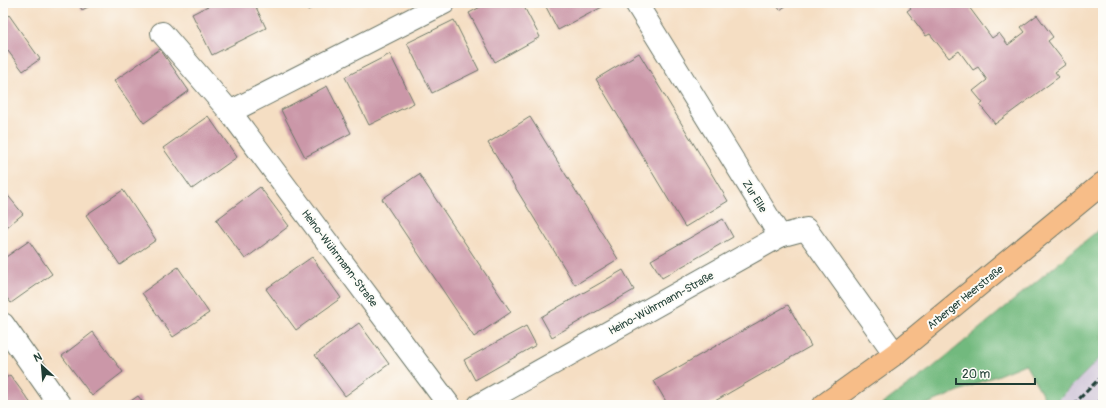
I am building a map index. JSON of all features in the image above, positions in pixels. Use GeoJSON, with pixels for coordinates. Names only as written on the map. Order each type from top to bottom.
{"type":"FeatureCollection","features":[{"type":"Feature","properties":{"kind":"main road","name":"Arberger Heerstraße"},"geometry":{"type":"LineString","coordinates":[[824,405],[895,354],[1103,183]]}},
{"type":"Feature","properties":{"kind":"street"},"geometry":{"type":"LineString","coordinates":[[230,112],[444,3]]}},
{"type":"Feature","properties":{"kind":"street","name":"Zur Elle"},"geometry":{"type":"LineString","coordinates":[[636,3],[780,236]]}},
{"type":"Feature","properties":{"kind":"street","name":"Heino-Wührmann-Straße"},"geometry":{"type":"LineString","coordinates":[[162,33],[230,112],[449,405]]}},
{"type":"Feature","properties":{"kind":"street"},"geometry":{"type":"LineString","coordinates":[[780,236],[806,229],[895,354]]}},
{"type":"Feature","properties":{"kind":"street","name":"Heino-Wührmann-Straße"},"geometry":{"type":"LineString","coordinates":[[479,405],[780,236]]}},
{"type":"Feature","properties":{"kind":"street"},"geometry":{"type":"LineString","coordinates":[[3,324],[60,405]]}},
{"type":"Feature","properties":{"kind":"shaded area"},"geometry":{"type":"Polygon","coordinates":[[[1103,355],[1103,405],[1053,405],[1103,355]]]}},
{"type":"Feature","properties":{"kind":"green space"},"geometry":{"type":"Polygon","coordinates":[[[1103,226],[1103,355],[1053,405],[1032,405],[1044,397],[1025,364],[925,405],[881,405],[932,368],[1103,226]]]}},
{"type":"Feature","properties":{"kind":"building"},"geometry":{"type":"Polygon","coordinates":[[[78,3],[96,3],[82,10],[78,3]]]}},
{"type":"Feature","properties":{"kind":"building"},"geometry":{"type":"Polygon","coordinates":[[[214,3],[254,3],[266,28],[212,55],[192,14],[214,3]]]}},
{"type":"Feature","properties":{"kind":"building"},"geometry":{"type":"Polygon","coordinates":[[[304,3],[322,3],[308,10],[304,3]]]}},
{"type":"Feature","properties":{"kind":"building"},"geometry":{"type":"Polygon","coordinates":[[[488,3],[522,3],[540,37],[495,62],[469,13],[488,3]]]}},
{"type":"Feature","properties":{"kind":"building"},"geometry":{"type":"Polygon","coordinates":[[[544,3],[602,3],[604,6],[558,30],[544,3]]]}},
{"type":"Feature","properties":{"kind":"building"},"geometry":{"type":"Polygon","coordinates":[[[775,3],[790,3],[780,10],[775,3]]]}},
{"type":"Feature","properties":{"kind":"building"},"geometry":{"type":"Polygon","coordinates":[[[907,3],[966,3],[992,38],[999,33],[1008,45],[1025,32],[1021,27],[1037,15],[1053,37],[1048,41],[1066,64],[1055,72],[1059,77],[995,124],[980,105],[983,103],[973,91],[987,80],[978,67],[973,70],[959,51],[949,58],[930,34],[926,36],[907,11],[911,8],[907,3]]]}},
{"type":"Feature","properties":{"kind":"building"},"geometry":{"type":"Polygon","coordinates":[[[9,15],[40,59],[23,71],[8,51],[3,54],[3,19],[9,15]]]}},
{"type":"Feature","properties":{"kind":"building"},"geometry":{"type":"Polygon","coordinates":[[[454,20],[479,70],[432,93],[407,43],[454,20]]]}},
{"type":"Feature","properties":{"kind":"building"},"geometry":{"type":"Polygon","coordinates":[[[160,49],[189,91],[144,123],[114,81],[160,49]]]}},
{"type":"Feature","properties":{"kind":"building"},"geometry":{"type":"Polygon","coordinates":[[[639,53],[728,201],[685,227],[596,79],[639,53]]]}},
{"type":"Feature","properties":{"kind":"building"},"geometry":{"type":"Polygon","coordinates":[[[390,54],[414,103],[369,125],[345,77],[390,54]]]}},
{"type":"Feature","properties":{"kind":"building"},"geometry":{"type":"Polygon","coordinates":[[[327,86],[351,133],[305,157],[281,110],[327,86]]]}},
{"type":"Feature","properties":{"kind":"building"},"geometry":{"type":"Polygon","coordinates":[[[208,116],[237,157],[192,189],[163,148],[208,116]]]}},
{"type":"Feature","properties":{"kind":"building"},"geometry":{"type":"Polygon","coordinates":[[[530,117],[618,259],[575,285],[488,143],[530,117]]]}},
{"type":"Feature","properties":{"kind":"building"},"geometry":{"type":"Polygon","coordinates":[[[419,174],[511,312],[474,337],[382,199],[419,174]]]}},
{"type":"Feature","properties":{"kind":"building"},"geometry":{"type":"Polygon","coordinates":[[[260,187],[289,226],[245,259],[216,220],[260,187]]]}},
{"type":"Feature","properties":{"kind":"building"},"geometry":{"type":"Polygon","coordinates":[[[123,190],[156,240],[120,265],[86,215],[123,190]]]}},
{"type":"Feature","properties":{"kind":"building"},"geometry":{"type":"Polygon","coordinates":[[[5,192],[23,214],[3,230],[3,194],[5,192]]]}},
{"type":"Feature","properties":{"kind":"building"},"geometry":{"type":"Polygon","coordinates":[[[723,219],[733,237],[662,278],[651,260],[723,219]]]}},
{"type":"Feature","properties":{"kind":"building"},"geometry":{"type":"Polygon","coordinates":[[[29,241],[52,274],[11,303],[3,293],[3,259],[29,241]]]}},
{"type":"Feature","properties":{"kind":"building"},"geometry":{"type":"Polygon","coordinates":[[[312,257],[341,298],[296,330],[266,289],[312,257]]]}},
{"type":"Feature","properties":{"kind":"building"},"geometry":{"type":"Polygon","coordinates":[[[178,267],[209,313],[173,337],[142,293],[178,267]]]}},
{"type":"Feature","properties":{"kind":"building"},"geometry":{"type":"Polygon","coordinates":[[[623,270],[634,290],[552,337],[541,317],[623,270]]]}},
{"type":"Feature","properties":{"kind":"building"},"geometry":{"type":"Polygon","coordinates":[[[788,305],[811,346],[708,405],[668,405],[654,381],[788,305]]]}},
{"type":"Feature","properties":{"kind":"building"},"geometry":{"type":"Polygon","coordinates":[[[359,323],[389,364],[345,396],[315,355],[359,323]]]}},
{"type":"Feature","properties":{"kind":"building"},"geometry":{"type":"Polygon","coordinates":[[[526,326],[536,345],[475,380],[464,360],[526,326]]]}},
{"type":"Feature","properties":{"kind":"building"},"geometry":{"type":"Polygon","coordinates":[[[93,332],[123,372],[92,396],[62,356],[93,332]]]}},
{"type":"Feature","properties":{"kind":"building"},"geometry":{"type":"Polygon","coordinates":[[[10,375],[32,405],[3,405],[3,380],[10,375]]]}},
{"type":"Feature","properties":{"kind":"building"},"geometry":{"type":"Polygon","coordinates":[[[138,396],[145,405],[125,405],[138,396]]]}},
{"type":"Feature","properties":{"kind":"railway"},"geometry":{"type":"LineString","coordinates":[[1073,405],[1103,375]]}},
{"type":"Feature","properties":{"kind":"railway"},"geometry":{"type":"LineString","coordinates":[[1095,405],[1103,397]]}}]}
